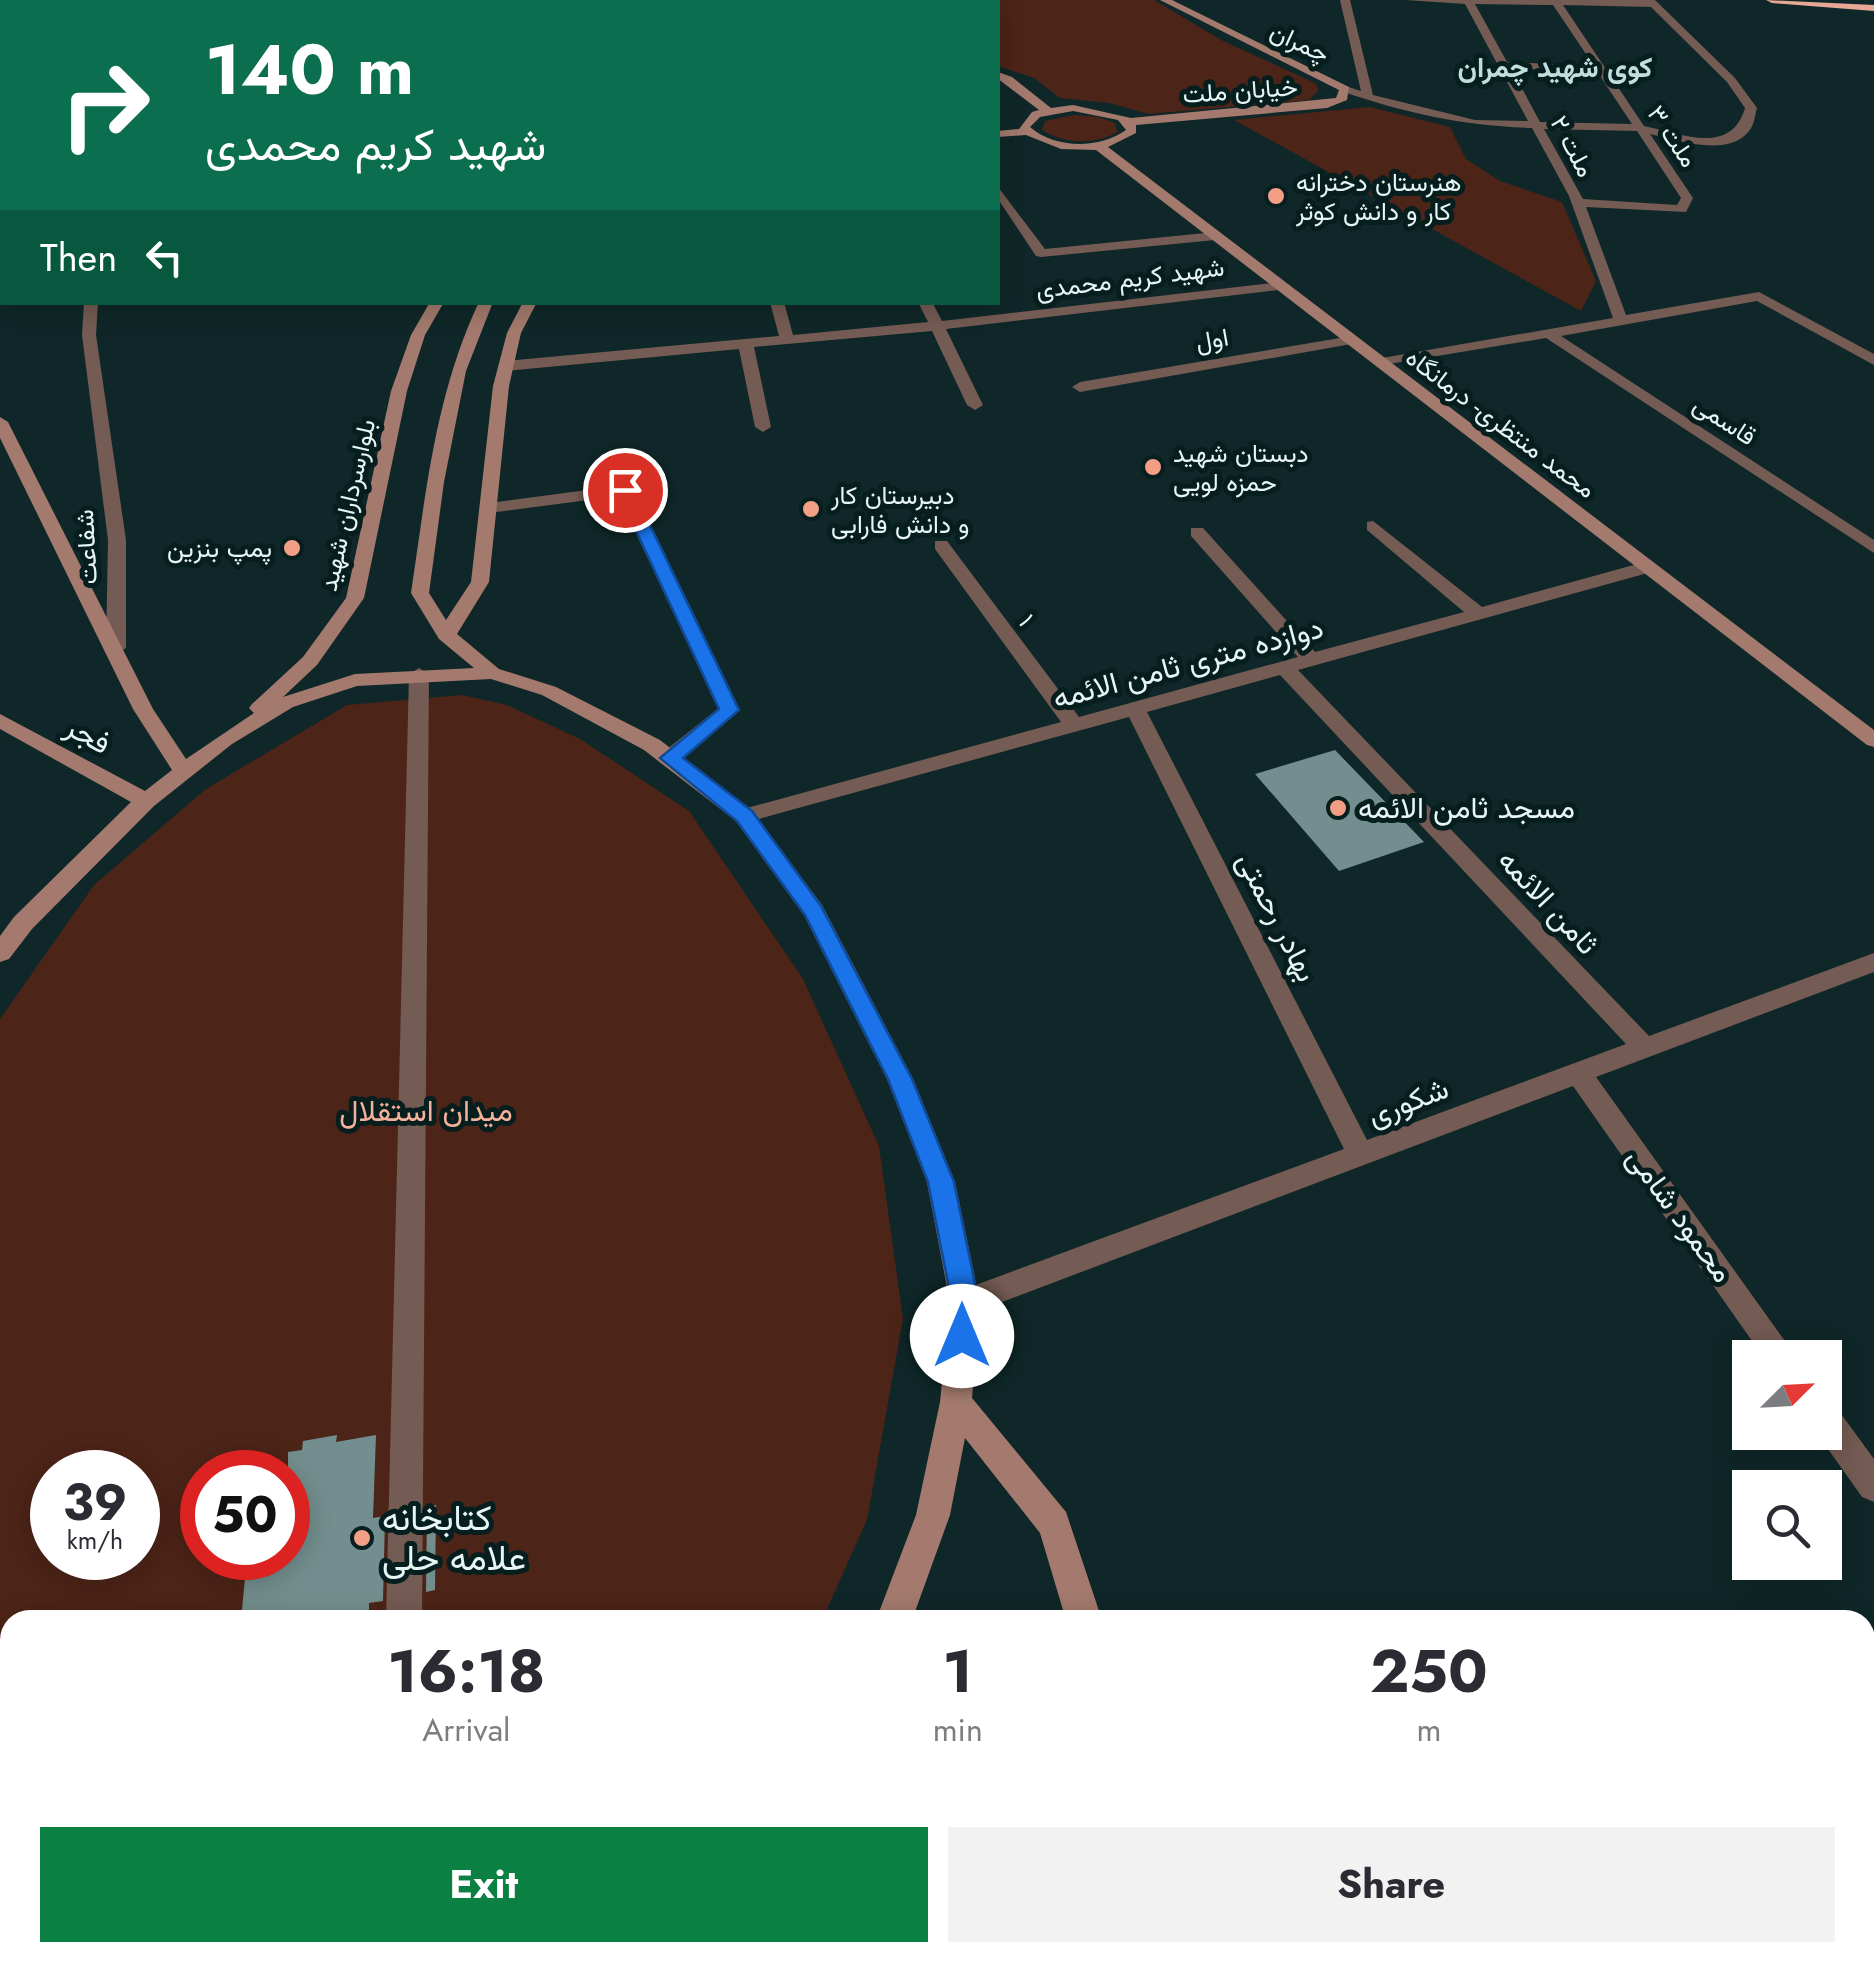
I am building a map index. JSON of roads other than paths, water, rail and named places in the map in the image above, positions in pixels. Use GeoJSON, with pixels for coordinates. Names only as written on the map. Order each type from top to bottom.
{"type":"FeatureCollection","features":[{"type":"Feature","properties":{"kind":"highway"},"geometry":{"type":"LineString","coordinates":[[1772,0],[1874,8]]}},
{"type":"Feature","properties":{"kind":"main road","name":"چمران"},"geometry":{"type":"LineString","coordinates":[[1165,0],[1187,4],[1345,89]]}},
{"type":"Feature","properties":{"kind":"main road"},"geometry":{"type":"LineString","coordinates":[[1000,76],[1046,111]]}},
{"type":"Feature","properties":{"kind":"main road","name":"خیابان ملت"},"geometry":{"type":"LineString","coordinates":[[1129,122],[1327,105],[1341,100],[1345,89]]}},
{"type":"Feature","properties":{"kind":"main road"},"geometry":{"type":"LineString","coordinates":[[1000,134],[1026,132],[1054,144],[1097,145],[1128,136],[1132,126],[1087,109],[1046,111],[1024,122],[1026,132]]}},
{"type":"Feature","properties":{"kind":"main road","name":"محمد منتظری- درمانگاه"},"geometry":{"type":"LineString","coordinates":[[1097,145],[1874,740]]}},
{"type":"Feature","properties":{"kind":"main road","name":"بلوارسرداران شهید"},"geometry":{"type":"LineString","coordinates":[[225,739],[310,661],[355,598],[399,391],[433,305]]}},
{"type":"Feature","properties":{"kind":"main road"},"geometry":{"type":"LineString","coordinates":[[484,305],[466,342],[453,388],[420,592],[446,635],[492,673]]}},
{"type":"Feature","properties":{"kind":"main road"},"geometry":{"type":"LineString","coordinates":[[466,342],[527,310]]}},
{"type":"Feature","properties":{"kind":"main road"},"geometry":{"type":"LineString","coordinates":[[446,635],[480,582],[506,366],[527,310]]}},
{"type":"Feature","properties":{"kind":"main road"},"geometry":{"type":"LineString","coordinates":[[0,422],[116,648]]}},
{"type":"Feature","properties":{"kind":"main road","name":"شفاعت"},"geometry":{"type":"LineString","coordinates":[[116,648],[143,709],[184,772]]}},
{"type":"Feature","properties":{"kind":"main road"},"geometry":{"type":"LineString","coordinates":[[0,953],[23,923],[146,802],[225,739],[286,703],[355,680],[492,673],[549,691],[670,758],[744,816],[814,911],[900,1079],[941,1182],[965,1303],[956,1402],[934,1515],[898,1610]]}},
{"type":"Feature","properties":{"kind":"main road","name":"فجر"},"geometry":{"type":"LineString","coordinates":[[0,720],[146,802]]}},
{"type":"Feature","properties":{"kind":"main road"},"geometry":{"type":"LineString","coordinates":[[956,1402],[1054,1524],[1081,1610]]}},
{"type":"Feature","properties":{"kind":"street"},"geometry":{"type":"LineString","coordinates":[[1345,0],[1368,98]]}},
{"type":"Feature","properties":{"kind":"street"},"geometry":{"type":"LineString","coordinates":[[1345,89],[1445,118],[1640,128],[1692,140],[1729,140],[1745,128],[1751,108],[1731,80],[1652,2],[1411,0]]}},
{"type":"Feature","properties":{"kind":"street","name":"ملت ۲"},"geometry":{"type":"LineString","coordinates":[[1469,0],[1578,202],[1621,321]]}},
{"type":"Feature","properties":{"kind":"street","name":"ملت ۳"},"geometry":{"type":"LineString","coordinates":[[1556,2],[1688,198],[1681,209],[1578,202]]}},
{"type":"Feature","properties":{"kind":"street"},"geometry":{"type":"LineString","coordinates":[[1504,65],[1602,70]]}},
{"type":"Feature","properties":{"kind":"street"},"geometry":{"type":"LineString","coordinates":[[1000,195],[1041,252],[1216,236]]}},
{"type":"Feature","properties":{"kind":"street","name":"شهید کریم محمدی"},"geometry":{"type":"LineString","coordinates":[[506,366],[937,326],[1281,286]]}},
{"type":"Feature","properties":{"kind":"street"},"geometry":{"type":"LineString","coordinates":[[1382,363],[1759,296],[1874,360]]}},
{"type":"Feature","properties":{"kind":"street","name":"شفاعت"},"geometry":{"type":"LineString","coordinates":[[91,305],[90,335],[117,540],[116,648]]}},
{"type":"Feature","properties":{"kind":"street"},"geometry":{"type":"LineString","coordinates":[[778,305],[787,340]]}},
{"type":"Feature","properties":{"kind":"street"},"geometry":{"type":"LineString","coordinates":[[926,305],[975,405]]}},
{"type":"Feature","properties":{"kind":"street","name":"قاسمی"},"geometry":{"type":"LineString","coordinates":[[1548,334],[1874,548]]}},
{"type":"Feature","properties":{"kind":"street","name":"اول"},"geometry":{"type":"LineString","coordinates":[[1080,387],[1352,340]]}},
{"type":"Feature","properties":{"kind":"street"},"geometry":{"type":"LineString","coordinates":[[746,345],[763,427]]}},
{"type":"Feature","properties":{"kind":"street"},"geometry":{"type":"LineString","coordinates":[[488,508],[625,490],[730,710],[670,758]]}},
{"type":"Feature","properties":{"kind":"street"},"geometry":{"type":"LineString","coordinates":[[1373,526],[1478,614]]}},
{"type":"Feature","properties":{"kind":"street"},"geometry":{"type":"LineString","coordinates":[[1197,532],[1311,660]]}},
{"type":"Feature","properties":{"kind":"street","name":"۱"},"geometry":{"type":"LineString","coordinates":[[941,545],[1074,725]]}},
{"type":"Feature","properties":{"kind":"street","name":"دوازده متری ثامن الائمه"},"geometry":{"type":"LineString","coordinates":[[744,816],[1648,567]]}},
{"type":"Feature","properties":{"kind":"street","name":"ثامن الائمه"},"geometry":{"type":"LineString","coordinates":[[1284,668],[1645,1048]]}},
{"type":"Feature","properties":{"kind":"street"},"geometry":{"type":"LineString","coordinates":[[404,1610],[419,674]]}},
{"type":"Feature","properties":{"kind":"street","name":"بهادر رحمتی"},"geometry":{"type":"LineString","coordinates":[[1136,708],[1360,1154]]}},
{"type":"Feature","properties":{"kind":"street","name":"شکوری"},"geometry":{"type":"LineString","coordinates":[[965,1303],[1874,962]]}},
{"type":"Feature","properties":{"kind":"street","name":"محمود شامی"},"geometry":{"type":"LineString","coordinates":[[1578,1073],[1769,1340]]}},
{"type":"Feature","properties":{"kind":"street"},"geometry":{"type":"LineString","coordinates":[[1842,1442],[1874,1486]]}},
{"type":"Feature","properties":{"kind":"place","name":"هنرستان دخترانه کار و دانش کوثر"},"geometry":{"type":"Point","coordinates":[1276,196]}},
{"type":"Feature","properties":{"kind":"place","name":"دبستان شهید حمزه لویی"},"geometry":{"type":"Point","coordinates":[1153,467]}},
{"type":"Feature","properties":{"kind":"place","name":"دبیرستان کار و دانش فارابی"},"geometry":{"type":"Point","coordinates":[811,509]}},
{"type":"Feature","properties":{"kind":"place","name":"پمپ بنزین"},"geometry":{"type":"Point","coordinates":[292,548]}},
{"type":"Feature","properties":{"kind":"place","name":"مسجد ثامن الائمه"},"geometry":{"type":"Point","coordinates":[1338,808]}},
{"type":"Feature","properties":{"kind":"place","name":"کتابخانه علامه حلی"},"geometry":{"type":"Point","coordinates":[362,1538]}},
{"type":"Feature","properties":{"kind":"district","name":"کوی شهید چمران"},"geometry":{"type":"Point","coordinates":[1555,67]}},
{"type":"Feature","properties":{"kind":"park label","name":"میدان استقلال"},"geometry":{"type":"Point","coordinates":[426,1111]}}]}
